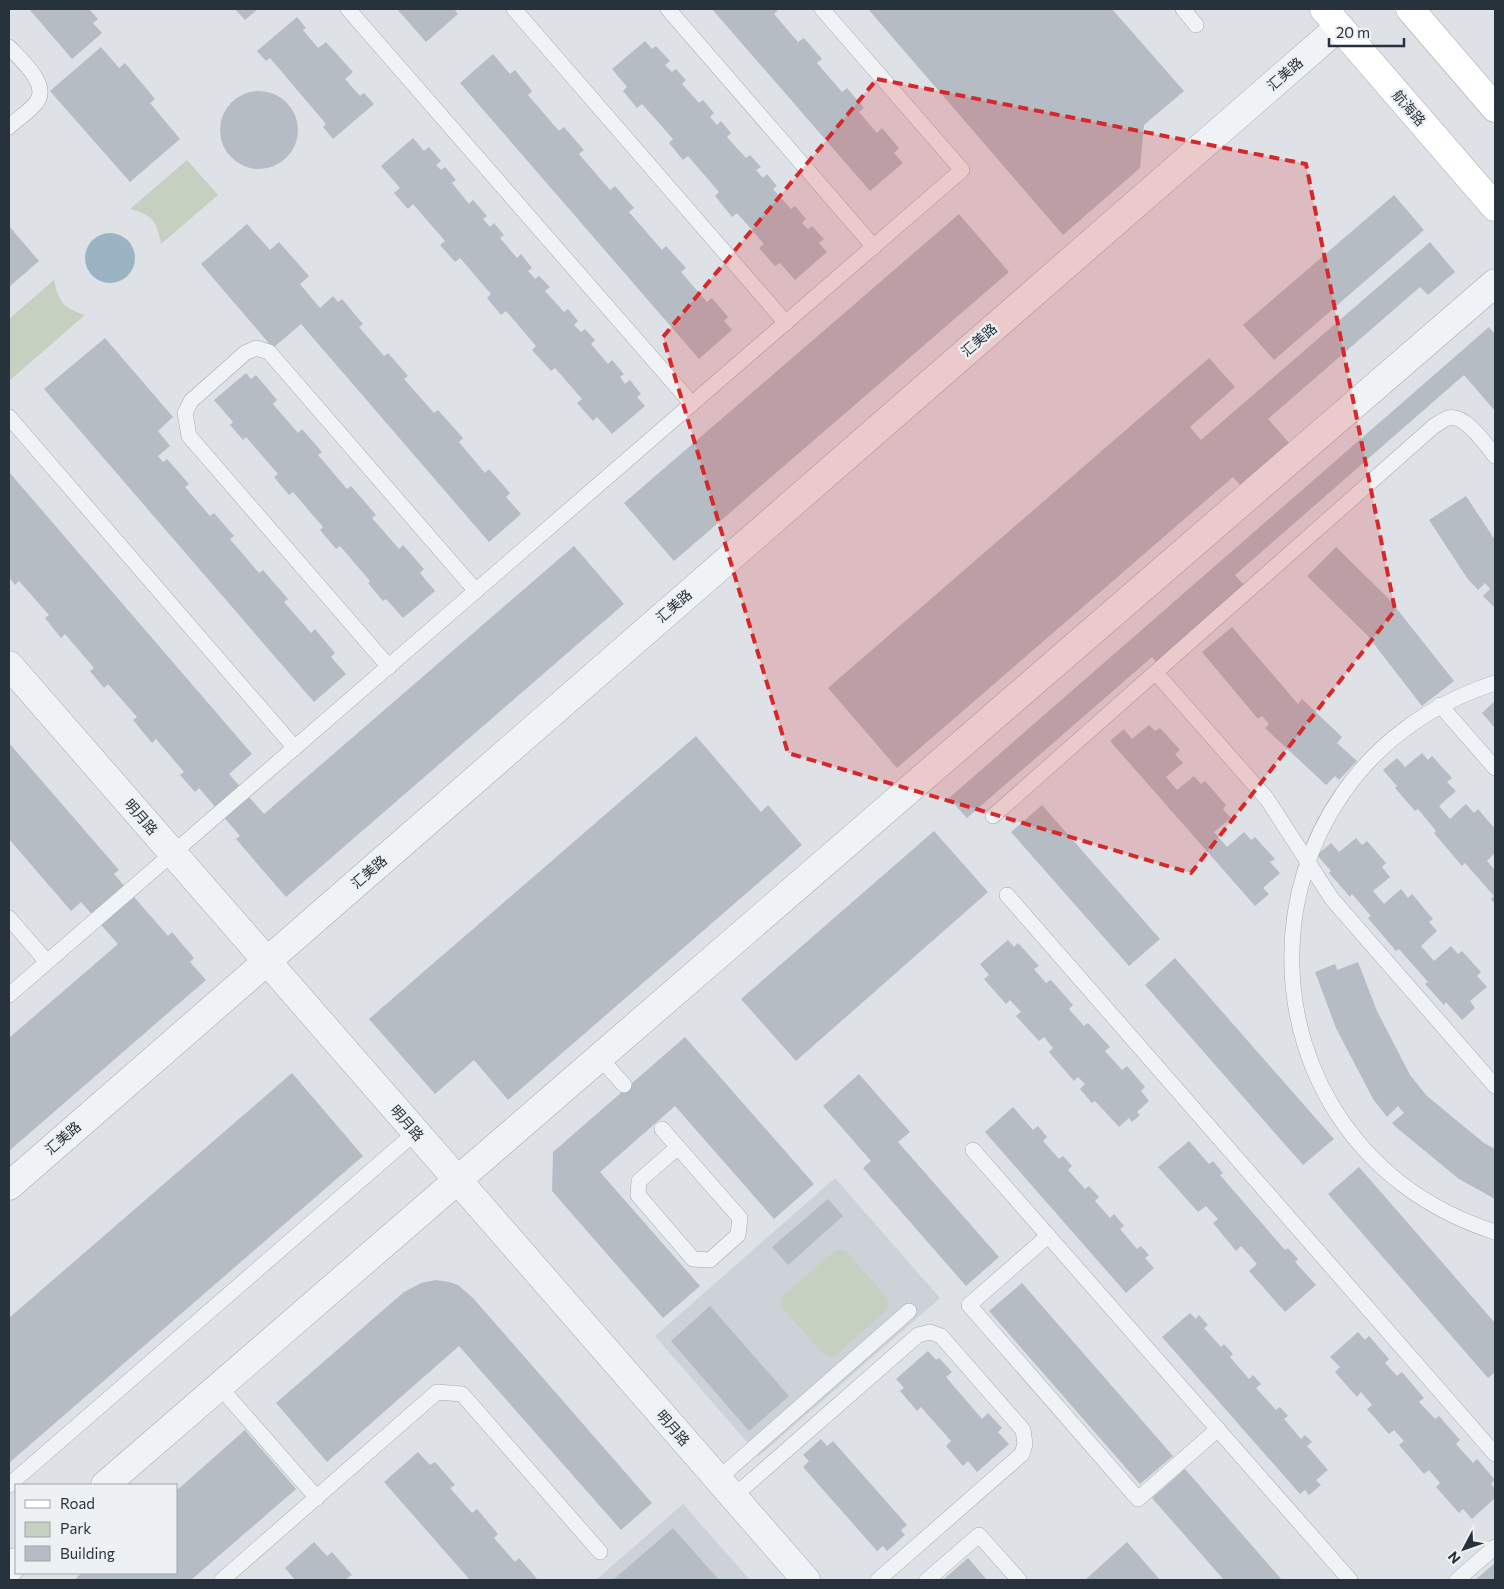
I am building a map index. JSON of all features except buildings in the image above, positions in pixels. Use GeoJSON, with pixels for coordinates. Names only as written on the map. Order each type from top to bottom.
{"type":"FeatureCollection","features":[{"type":"Feature","properties":{"kind":"main road"},"geometry":{"type":"LineString","coordinates":[[1410,9],[1495,108]]}},
{"type":"Feature","properties":{"kind":"main road","name":"航海路"},"geometry":{"type":"LineString","coordinates":[[1331,18],[1495,207]]}},
{"type":"Feature","properties":{"kind":"street","name":"汇美路"},"geometry":{"type":"LineString","coordinates":[[9,1186],[266,961],[1331,18]]}},
{"type":"Feature","properties":{"kind":"street"},"geometry":{"type":"LineString","coordinates":[[106,1484],[1495,283]]}},
{"type":"Feature","properties":{"kind":"street","name":"明月路"},"geometry":{"type":"LineString","coordinates":[[9,665],[806,1580]]}},
{"type":"Feature","properties":{"kind":"lane"},"geometry":{"type":"LineString","coordinates":[[348,9],[692,404]]}},
{"type":"Feature","properties":{"kind":"lane"},"geometry":{"type":"LineString","coordinates":[[514,9],[786,323]]}},
{"type":"Feature","properties":{"kind":"lane"},"geometry":{"type":"LineString","coordinates":[[668,9],[874,247]]}},
{"type":"Feature","properties":{"kind":"lane"},"geometry":{"type":"LineString","coordinates":[[9,995],[962,170],[822,9]]}},
{"type":"Feature","properties":{"kind":"lane"},"geometry":{"type":"LineString","coordinates":[[1183,9],[1196,25]]}},
{"type":"Feature","properties":{"kind":"lane"},"geometry":{"type":"LineString","coordinates":[[9,46],[38,80],[40,96],[36,103],[9,127]]}},
{"type":"Feature","properties":{"kind":"lane"},"geometry":{"type":"LineString","coordinates":[[388,667],[189,436],[185,413],[191,401],[245,353],[256,348],[269,352],[476,591]]}},
{"type":"Feature","properties":{"kind":"lane"},"geometry":{"type":"LineString","coordinates":[[9,417],[295,748]]}},
{"type":"Feature","properties":{"kind":"lane"},"geometry":{"type":"LineString","coordinates":[[993,816],[1434,426],[1448,418],[1458,418],[1467,423],[1495,456]]}},
{"type":"Feature","properties":{"kind":"lane"},"geometry":{"type":"LineString","coordinates":[[1156,673],[1267,799],[1332,899],[1495,1086]]}},
{"type":"Feature","properties":{"kind":"lane"},"geometry":{"type":"LineString","coordinates":[[1495,683],[1472,690],[1440,705],[1393,737],[1371,758],[1333,806],[1307,862],[1298,892],[1293,924],[1291,957],[1293,990],[1299,1023],[1308,1054],[1338,1114],[1380,1165],[1405,1186],[1433,1205],[1462,1220],[1495,1232]]}},
{"type":"Feature","properties":{"kind":"lane"},"geometry":{"type":"LineString","coordinates":[[1440,705],[1495,768]]}},
{"type":"Feature","properties":{"kind":"lane"},"geometry":{"type":"LineString","coordinates":[[1007,896],[1495,1454]]}},
{"type":"Feature","properties":{"kind":"lane"},"geometry":{"type":"LineString","coordinates":[[9,918],[47,962]]}},
{"type":"Feature","properties":{"kind":"lane"},"geometry":{"type":"LineString","coordinates":[[600,1058],[624,1085]]}},
{"type":"Feature","properties":{"kind":"lane"},"geometry":{"type":"LineString","coordinates":[[662,1129],[678,1147],[740,1218],[738,1235],[710,1260],[693,1258],[638,1195],[639,1181],[678,1147]]}},
{"type":"Feature","properties":{"kind":"lane"},"geometry":{"type":"LineString","coordinates":[[9,1485],[416,1132]]}},
{"type":"Feature","properties":{"kind":"lane"},"geometry":{"type":"LineString","coordinates":[[973,1150],[1350,1580]]}},
{"type":"Feature","properties":{"kind":"lane"},"geometry":{"type":"LineString","coordinates":[[1048,1236],[969,1305],[1138,1499],[1218,1429]]}},
{"type":"Feature","properties":{"kind":"lane"},"geometry":{"type":"LineString","coordinates":[[725,1488],[909,1311]]}},
{"type":"Feature","properties":{"kind":"lane"},"geometry":{"type":"LineString","coordinates":[[725,1488],[918,1335],[930,1332],[941,1336],[1023,1430],[1025,1444],[1022,1454],[878,1580]]}},
{"type":"Feature","properties":{"kind":"lane"},"geometry":{"type":"LineString","coordinates":[[220,1386],[317,1498]]}},
{"type":"Feature","properties":{"kind":"lane"},"geometry":{"type":"LineString","coordinates":[[222,1580],[438,1392],[462,1394],[600,1552]]}},
{"type":"Feature","properties":{"kind":"lane"},"geometry":{"type":"LineString","coordinates":[[926,1580],[979,1535],[1019,1580]]}},
{"type":"Feature","properties":{"kind":"lane"},"geometry":{"type":"LineString","coordinates":[[1457,1580],[1495,1547]]}},
{"type":"Feature","properties":{"kind":"highlighted area"},"geometry":{"type":"Polygon","coordinates":[[[877,79],[1306,164],[1395,610],[1191,873],[788,753],[663,337],[877,79]]]}},
{"type":"Feature","properties":{"kind":"shaded area"},"geometry":{"type":"Polygon","coordinates":[[[835,1178],[940,1298],[759,1456],[655,1336],[835,1178]]]}},
{"type":"Feature","properties":{"kind":"shaded area"},"geometry":{"type":"Polygon","coordinates":[[[683,1504],[750,1580],[596,1580],[683,1504]]]}},
{"type":"Feature","properties":{"kind":"green space"},"geometry":{"type":"Polygon","coordinates":[[[187,160],[218,195],[161,244],[158,230],[153,220],[138,211],[130,209],[187,160]]]}},
{"type":"Feature","properties":{"kind":"green space"},"geometry":{"type":"Polygon","coordinates":[[[54,280],[63,303],[72,310],[85,315],[9,381],[9,319],[54,280]]]}},
{"type":"Feature","properties":{"kind":"green space"},"geometry":{"type":"Polygon","coordinates":[[[842,1250],[847,1252],[887,1298],[889,1304],[887,1310],[835,1356],[830,1357],[823,1354],[783,1308],[781,1302],[783,1296],[835,1251],[842,1250]]]}},
{"type":"Feature","properties":{"kind":"water"},"geometry":{"type":"Polygon","coordinates":[[[110,233],[128,240],[135,258],[128,276],[110,283],[92,276],[85,258],[92,240],[110,233]]]}}]}
